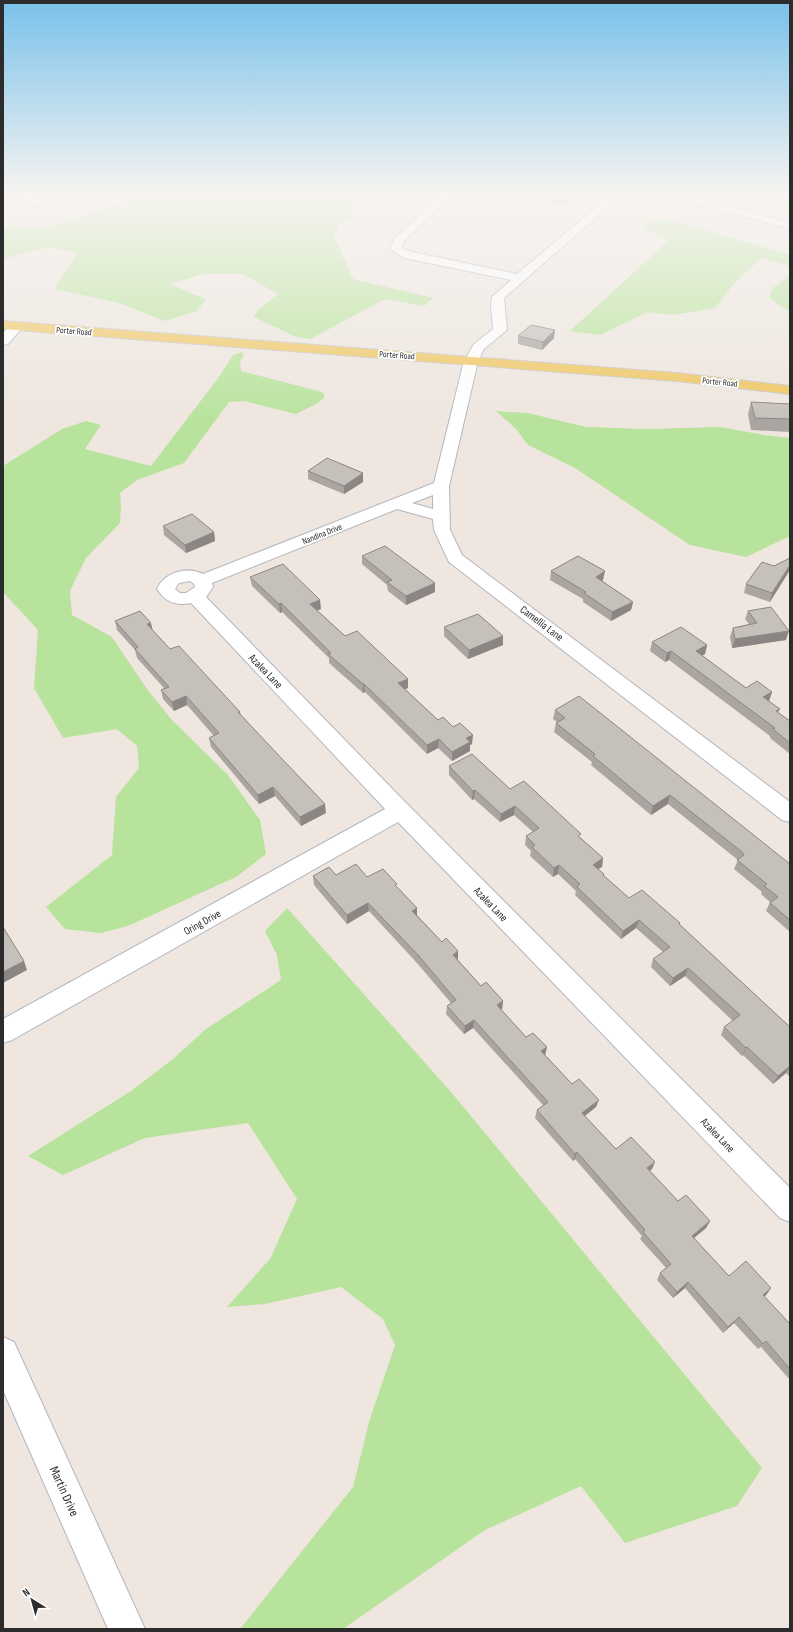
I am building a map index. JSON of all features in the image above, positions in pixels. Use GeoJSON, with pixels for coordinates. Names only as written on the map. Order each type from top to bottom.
{"type":"FeatureCollection","features":[{"type":"Feature","properties":{"kind":"main road","name":"Porter Road"},"geometry":{"type":"LineString","coordinates":[[10,326],[679,377],[790,390]]}},
{"type":"Feature","properties":{"kind":"street"},"geometry":{"type":"LineString","coordinates":[[477,269],[519,278]]}},
{"type":"Feature","properties":{"kind":"street"},"geometry":{"type":"LineString","coordinates":[[471,361],[479,347],[500,330],[500,319],[496,307],[498,297],[529,269]]}},
{"type":"Feature","properties":{"kind":"street"},"geometry":{"type":"LineString","coordinates":[[3,341],[10,326]]}},
{"type":"Feature","properties":{"kind":"street","name":"Camellia Lane"},"geometry":{"type":"LineString","coordinates":[[471,361],[441,486],[442,530],[455,558],[790,814]]}},
{"type":"Feature","properties":{"kind":"street","name":"Nandina Drive"},"geometry":{"type":"LineString","coordinates":[[199,589],[441,486]]}},
{"type":"Feature","properties":{"kind":"street"},"geometry":{"type":"LineString","coordinates":[[396,504],[441,516]]}},
{"type":"Feature","properties":{"kind":"street","name":"Azalea Lane"},"geometry":{"type":"LineString","coordinates":[[199,589],[400,812],[790,1208]]}},
{"type":"Feature","properties":{"kind":"street","name":"Oring Drive"},"geometry":{"type":"LineString","coordinates":[[3,1032],[400,812]]}},
{"type":"Feature","properties":{"kind":"street","name":"Martin Drive"},"geometry":{"type":"LineString","coordinates":[[3,1353],[127,1629]]}},
{"type":"Feature","properties":{"kind":"green space"},"geometry":{"type":"Polygon","coordinates":[[[67,269],[349,269],[353,279],[433,298],[424,306],[385,299],[310,339],[294,336],[254,317],[258,310],[278,294],[243,274],[204,274],[169,284],[206,299],[197,311],[165,321],[119,303],[54,289],[67,269]]]}},
{"type":"Feature","properties":{"kind":"green space"},"geometry":{"type":"Polygon","coordinates":[[[637,269],[749,269],[732,286],[715,308],[673,315],[648,312],[600,335],[570,331],[637,269]]]}},
{"type":"Feature","properties":{"kind":"green space"},"geometry":{"type":"Polygon","coordinates":[[[790,275],[790,312],[769,298],[773,288],[790,275]]]}},
{"type":"Feature","properties":{"kind":"green space"},"geometry":{"type":"Polygon","coordinates":[[[241,352],[244,354],[240,362],[241,371],[322,392],[325,397],[318,403],[296,414],[244,401],[229,402],[184,463],[137,480],[120,493],[120,523],[86,558],[70,591],[72,615],[112,637],[147,689],[172,720],[228,775],[260,820],[266,854],[236,877],[128,926],[101,933],[65,929],[46,907],[112,855],[116,797],[139,768],[137,746],[117,729],[63,738],[34,688],[38,630],[3,592],[3,466],[62,429],[86,421],[101,425],[85,449],[151,466],[219,377],[233,355],[241,352]]]}},
{"type":"Feature","properties":{"kind":"green space"},"geometry":{"type":"Polygon","coordinates":[[[496,411],[528,413],[586,427],[647,429],[720,427],[790,438],[790,536],[746,557],[690,545],[575,468],[528,445],[516,429],[496,411]]]}},
{"type":"Feature","properties":{"kind":"green space"},"geometry":{"type":"Polygon","coordinates":[[[287,908],[451,1092],[762,1468],[737,1506],[625,1543],[581,1486],[485,1530],[343,1629],[240,1629],[353,1487],[369,1422],[395,1345],[383,1319],[341,1287],[265,1304],[227,1307],[270,1259],[297,1199],[248,1123],[145,1138],[63,1175],[28,1156],[131,1091],[173,1059],[206,1029],[281,980],[277,955],[265,931],[287,908]]]}},
{"type":"Feature","properties":{"kind":"building"},"geometry":{"type":"Polygon","coordinates":[[[531,325],[555,330],[543,342],[518,336],[531,325]]]}},
{"type":"Feature","properties":{"kind":"building"},"geometry":{"type":"Polygon","coordinates":[[[751,402],[790,404],[790,419],[755,418],[751,402]]]}},
{"type":"Feature","properties":{"kind":"building"},"geometry":{"type":"Polygon","coordinates":[[[327,458],[363,473],[344,486],[308,471],[327,458]]]}},
{"type":"Feature","properties":{"kind":"building"},"geometry":{"type":"Polygon","coordinates":[[[192,514],[214,532],[185,545],[163,526],[192,514]]]}},
{"type":"Feature","properties":{"kind":"building"},"geometry":{"type":"Polygon","coordinates":[[[385,546],[435,583],[406,596],[387,582],[392,580],[362,556],[385,546]]]}},
{"type":"Feature","properties":{"kind":"building"},"geometry":{"type":"Polygon","coordinates":[[[578,556],[605,571],[596,577],[633,602],[612,612],[584,593],[586,592],[551,571],[578,556]]]}},
{"type":"Feature","properties":{"kind":"building"},"geometry":{"type":"Polygon","coordinates":[[[790,558],[790,565],[772,593],[746,584],[762,562],[774,566],[790,558]]]}},
{"type":"Feature","properties":{"kind":"building"},"geometry":{"type":"Polygon","coordinates":[[[283,564],[320,600],[310,604],[345,636],[357,631],[408,679],[398,683],[438,720],[443,717],[453,727],[460,723],[473,735],[466,738],[470,742],[452,752],[439,739],[427,745],[364,684],[328,654],[331,653],[281,603],[279,604],[250,577],[283,564]]]}},
{"type":"Feature","properties":{"kind":"building"},"geometry":{"type":"Polygon","coordinates":[[[771,607],[789,631],[735,639],[733,628],[757,623],[748,611],[771,607]]]}},
{"type":"Feature","properties":{"kind":"building"},"geometry":{"type":"Polygon","coordinates":[[[140,611],[151,623],[147,624],[170,649],[179,646],[240,712],[238,712],[325,804],[300,817],[273,787],[258,795],[209,738],[219,733],[186,696],[172,702],[161,690],[169,687],[135,649],[138,647],[115,621],[140,611]]]}},
{"type":"Feature","properties":{"kind":"building"},"geometry":{"type":"Polygon","coordinates":[[[478,614],[503,636],[469,650],[444,627],[478,614]]]}},
{"type":"Feature","properties":{"kind":"building"},"geometry":{"type":"Polygon","coordinates":[[[681,627],[707,645],[696,651],[746,688],[757,681],[772,692],[763,697],[780,709],[776,711],[790,721],[790,743],[773,729],[775,728],[671,651],[667,653],[652,642],[681,627]]]}},
{"type":"Feature","properties":{"kind":"building"},"geometry":{"type":"Polygon","coordinates":[[[579,696],[790,864],[790,920],[770,903],[778,897],[764,886],[767,884],[737,860],[744,855],[742,852],[670,795],[653,806],[593,756],[595,754],[556,723],[565,718],[555,710],[579,696]]]}},
{"type":"Feature","properties":{"kind":"building"},"geometry":{"type":"Polygon","coordinates":[[[472,754],[510,789],[524,781],[581,834],[578,836],[603,858],[593,865],[604,874],[603,875],[629,898],[642,890],[680,923],[679,924],[790,1027],[790,1066],[778,1076],[747,1047],[746,1048],[724,1027],[740,1015],[688,968],[673,978],[653,959],[670,947],[639,920],[623,931],[577,887],[580,884],[559,865],[554,868],[532,847],[535,845],[526,836],[539,828],[515,806],[501,814],[475,790],[473,791],[449,766],[472,754]]]}},
{"type":"Feature","properties":{"kind":"building"},"geometry":{"type":"Polygon","coordinates":[[[356,864],[367,877],[383,869],[397,884],[395,885],[417,908],[412,911],[442,942],[446,938],[458,951],[453,955],[481,986],[486,982],[503,1001],[497,1005],[526,1037],[533,1033],[547,1047],[541,1051],[572,1084],[579,1079],[599,1100],[582,1113],[614,1147],[616,1149],[631,1137],[655,1162],[647,1168],[678,1201],[686,1195],[710,1221],[692,1236],[729,1276],[746,1261],[771,1288],[763,1295],[790,1324],[790,1369],[766,1341],[763,1344],[739,1317],[728,1327],[688,1282],[677,1292],[660,1273],[671,1264],[643,1232],[645,1230],[577,1152],[575,1154],[537,1110],[548,1102],[474,1020],[465,1026],[447,1006],[456,1000],[418,955],[368,903],[347,915],[313,876],[329,867],[336,875],[356,864]]]}},
{"type":"Feature","properties":{"kind":"building"},"geometry":{"type":"Polygon","coordinates":[[[3,927],[24,961],[3,972],[3,927]]]}}]}
